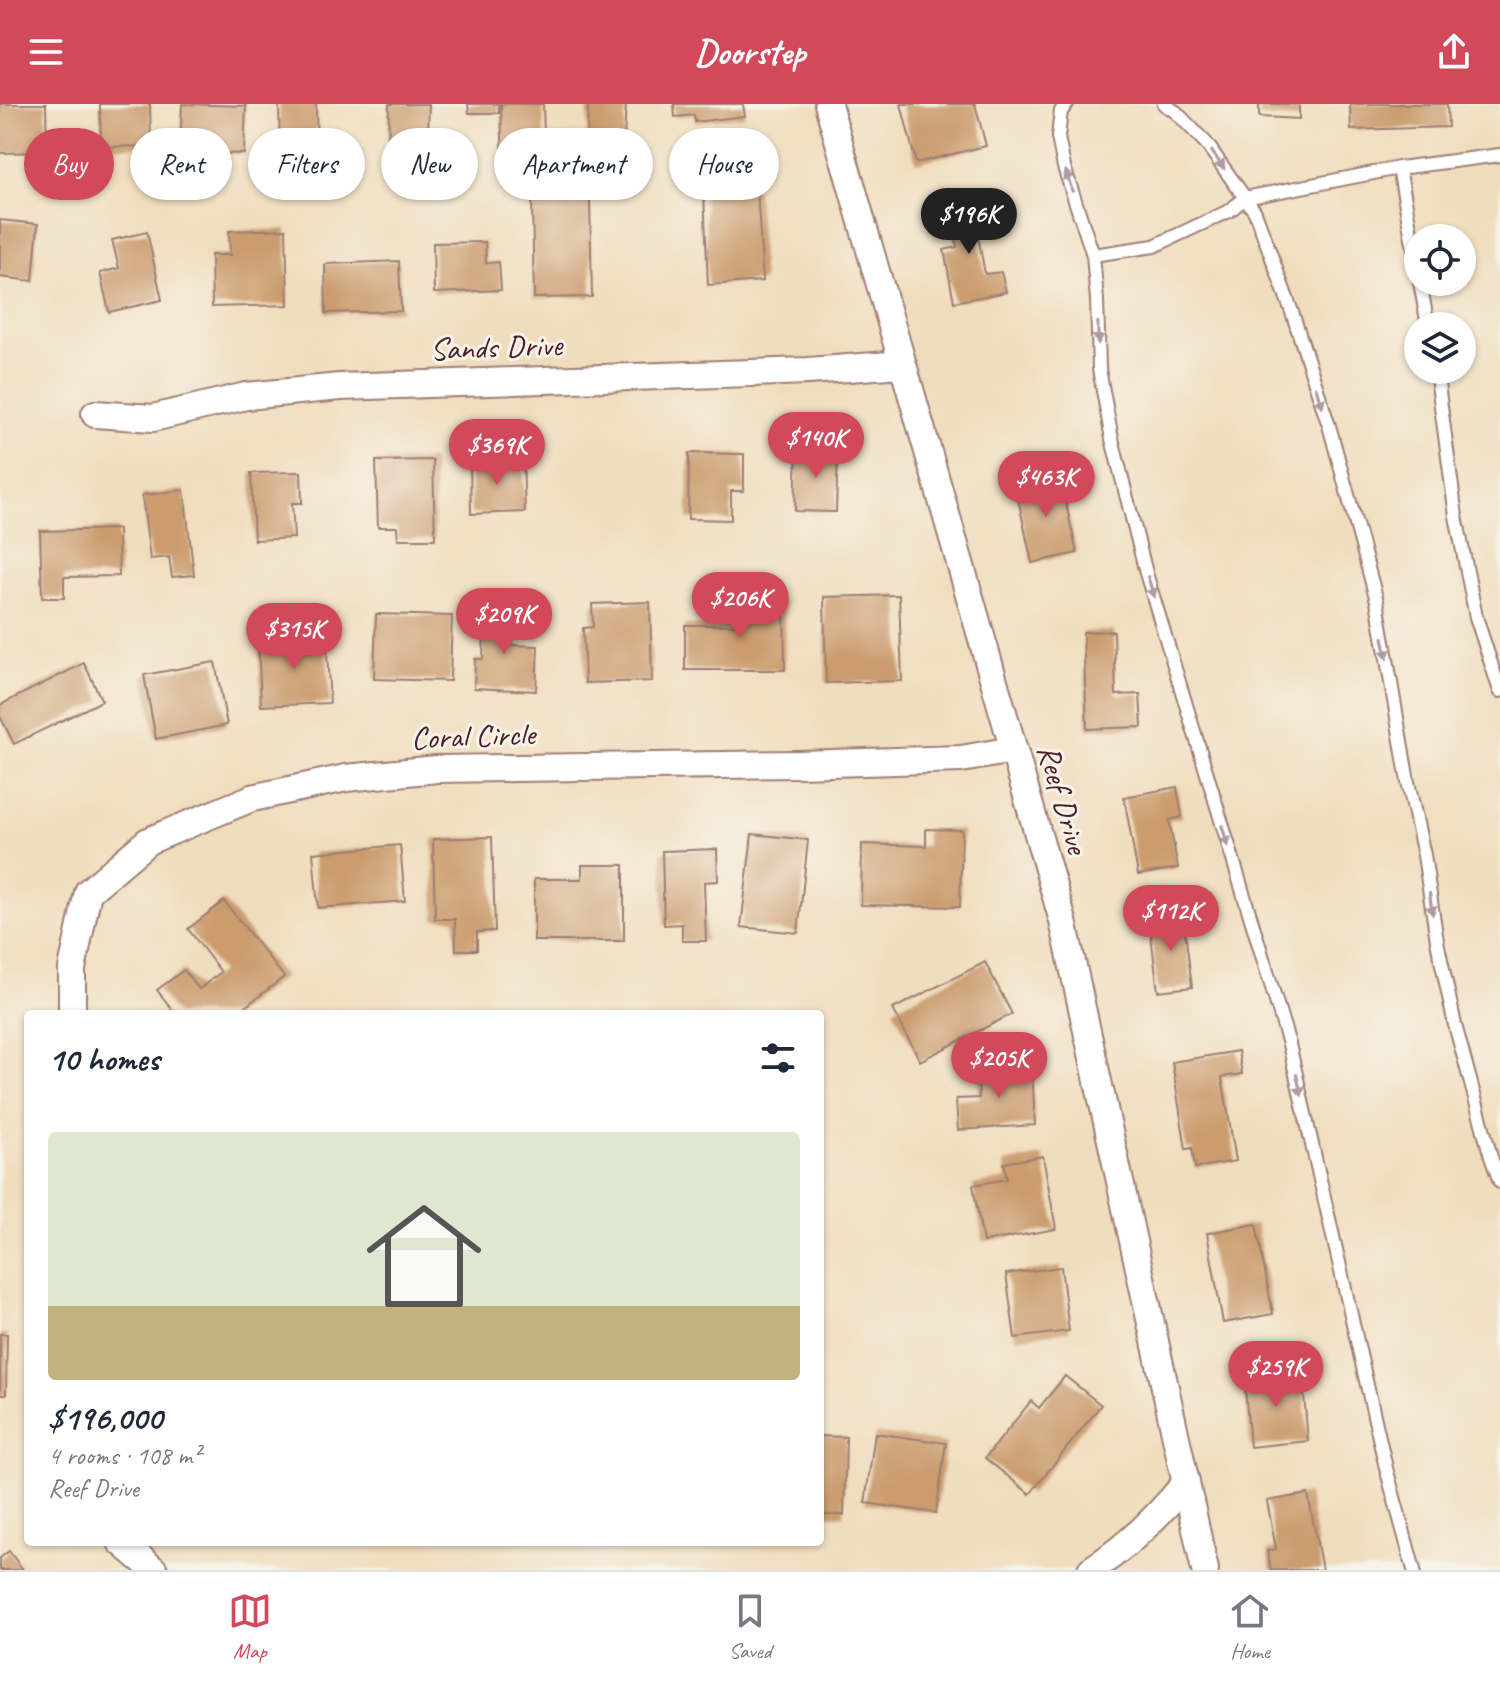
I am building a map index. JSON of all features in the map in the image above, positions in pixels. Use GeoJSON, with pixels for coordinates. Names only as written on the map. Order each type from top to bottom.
{"type":"FeatureCollection","features":[{"type":"Feature","properties":{"kind":"street","name":"Reef Drive"},"geometry":{"type":"LineString","coordinates":[[828,104],[1063,921],[1205,1570]]}},
{"type":"Feature","properties":{"kind":"street","name":"Sands Drive"},"geometry":{"type":"LineString","coordinates":[[95,414],[153,418],[246,396],[340,387],[808,371],[902,364]]}},
{"type":"Feature","properties":{"kind":"street","name":"Coral Circle"},"geometry":{"type":"LineString","coordinates":[[72,1010],[72,969],[88,892],[148,841],[252,798],[346,778],[437,769],[813,764],[961,759],[1013,750]]}},
{"type":"Feature","properties":{"kind":"street"},"geometry":{"type":"LineString","coordinates":[[1091,1570],[1123,1549],[1163,1511],[1186,1482]]}},
{"type":"Feature","properties":{"kind":"street"},"geometry":{"type":"LineString","coordinates":[[126,1546],[154,1570]]}},
{"type":"Feature","properties":{"kind":"lane"},"geometry":{"type":"LineString","coordinates":[[1067,104],[1061,111],[1058,137],[1064,167],[1093,255],[1099,369],[1112,439],[1146,573],[1289,1044],[1386,1468],[1414,1570]]}},
{"type":"Feature","properties":{"kind":"lane"},"geometry":{"type":"LineString","coordinates":[[1164,104],[1206,143],[1255,212],[1297,326],[1330,429],[1377,601],[1455,1025],[1500,1182]]}},
{"type":"Feature","properties":{"kind":"lane"},"geometry":{"type":"LineString","coordinates":[[1093,255],[1154,246],[1229,211],[1245,198],[1399,168],[1500,155]]}},
{"type":"Feature","properties":{"kind":"lane"},"geometry":{"type":"LineString","coordinates":[[1399,168],[1409,224]]}},
{"type":"Feature","properties":{"kind":"lane"},"geometry":{"type":"LineString","coordinates":[[1438,384],[1456,516],[1476,617],[1500,691]]}},
{"type":"Feature","properties":{"kind":"building"},"geometry":{"type":"Polygon","coordinates":[[[0,104],[46,104],[46,128],[24,128],[24,152],[0,153],[0,104]]]}},
{"type":"Feature","properties":{"kind":"building"},"geometry":{"type":"Polygon","coordinates":[[[100,104],[150,104],[151,128],[130,128],[130,146],[114,147],[114,128],[101,128],[100,104]]]}},
{"type":"Feature","properties":{"kind":"building"},"geometry":{"type":"Polygon","coordinates":[[[182,104],[246,106],[244,154],[232,154],[232,128],[181,128],[182,104]]]}},
{"type":"Feature","properties":{"kind":"building"},"geometry":{"type":"Polygon","coordinates":[[[279,104],[316,104],[316,128],[279,128],[279,104]]]}},
{"type":"Feature","properties":{"kind":"building"},"geometry":{"type":"Polygon","coordinates":[[[389,104],[429,104],[428,128],[389,128],[389,104]]]}},
{"type":"Feature","properties":{"kind":"building"},"geometry":{"type":"Polygon","coordinates":[[[468,104],[499,104],[499,113],[469,113],[468,104]]]}},
{"type":"Feature","properties":{"kind":"building"},"geometry":{"type":"Polygon","coordinates":[[[501,104],[543,104],[544,128],[502,128],[501,104]]]}},
{"type":"Feature","properties":{"kind":"building"},"geometry":{"type":"Polygon","coordinates":[[[588,104],[626,104],[625,128],[587,128],[588,104]]]}},
{"type":"Feature","properties":{"kind":"building"},"geometry":{"type":"Polygon","coordinates":[[[674,104],[743,104],[745,116],[695,122],[694,115],[675,117],[674,104]]]}},
{"type":"Feature","properties":{"kind":"building"},"geometry":{"type":"Polygon","coordinates":[[[901,104],[975,104],[986,146],[916,163],[901,104]]]}},
{"type":"Feature","properties":{"kind":"building"},"geometry":{"type":"Polygon","coordinates":[[[1259,104],[1299,104],[1299,119],[1259,117],[1259,104]]]}},
{"type":"Feature","properties":{"kind":"building"},"geometry":{"type":"Polygon","coordinates":[[[1447,104],[1448,127],[1351,130],[1350,105],[1447,104]]]}},
{"type":"Feature","properties":{"kind":"building"},"geometry":{"type":"Polygon","coordinates":[[[970,193],[985,274],[1001,272],[1006,292],[954,302],[944,250],[957,247],[948,197],[970,193]]]}},
{"type":"Feature","properties":{"kind":"building"},"geometry":{"type":"Polygon","coordinates":[[[590,200],[592,297],[534,298],[532,202],[590,200]]]}},
{"type":"Feature","properties":{"kind":"building"},"geometry":{"type":"Polygon","coordinates":[[[704,200],[758,200],[763,281],[708,285],[704,200]]]}},
{"type":"Feature","properties":{"kind":"building"},"geometry":{"type":"Polygon","coordinates":[[[0,220],[38,224],[33,281],[0,277],[0,220]]]}},
{"type":"Feature","properties":{"kind":"building"},"geometry":{"type":"Polygon","coordinates":[[[286,229],[288,305],[212,307],[211,255],[230,255],[229,231],[286,229]]]}},
{"type":"Feature","properties":{"kind":"building"},"geometry":{"type":"Polygon","coordinates":[[[147,232],[162,300],[109,312],[100,273],[119,268],[112,240],[147,232]]]}},
{"type":"Feature","properties":{"kind":"building"},"geometry":{"type":"Polygon","coordinates":[[[485,242],[486,263],[499,262],[501,290],[434,293],[433,243],[485,242]]]}},
{"type":"Feature","properties":{"kind":"building"},"geometry":{"type":"Polygon","coordinates":[[[399,261],[401,311],[326,313],[325,264],[399,261]]]}},
{"type":"Feature","properties":{"kind":"building"},"geometry":{"type":"Polygon","coordinates":[[[797,449],[838,450],[836,512],[795,511],[797,449]]]}},
{"type":"Feature","properties":{"kind":"building"},"geometry":{"type":"Polygon","coordinates":[[[689,453],[744,454],[744,491],[731,491],[731,520],[688,519],[689,453]]]}},
{"type":"Feature","properties":{"kind":"building"},"geometry":{"type":"Polygon","coordinates":[[[433,460],[435,539],[398,539],[397,527],[378,527],[376,461],[433,460]]]}},
{"type":"Feature","properties":{"kind":"building"},"geometry":{"type":"Polygon","coordinates":[[[523,460],[525,512],[471,514],[470,463],[523,460]]]}},
{"type":"Feature","properties":{"kind":"building"},"geometry":{"type":"Polygon","coordinates":[[[301,472],[302,503],[292,503],[294,538],[254,540],[251,473],[301,472]]]}},
{"type":"Feature","properties":{"kind":"building"},"geometry":{"type":"Polygon","coordinates":[[[1060,476],[1077,553],[1032,563],[1015,485],[1060,476]]]}},
{"type":"Feature","properties":{"kind":"building"},"geometry":{"type":"Polygon","coordinates":[[[184,490],[194,575],[172,577],[169,557],[150,559],[142,495],[184,490]]]}},
{"type":"Feature","properties":{"kind":"building"},"geometry":{"type":"Polygon","coordinates":[[[118,529],[119,576],[64,577],[64,598],[42,598],[40,531],[118,529]]]}},
{"type":"Feature","properties":{"kind":"building"},"geometry":{"type":"Polygon","coordinates":[[[899,595],[902,681],[826,683],[824,597],[899,595]]]}},
{"type":"Feature","properties":{"kind":"building"},"geometry":{"type":"Polygon","coordinates":[[[485,601],[507,602],[505,645],[538,646],[536,691],[474,688],[475,659],[483,659],[485,601]]]}},
{"type":"Feature","properties":{"kind":"building"},"geometry":{"type":"Polygon","coordinates":[[[734,601],[784,601],[785,670],[685,670],[685,625],[734,625],[734,601]]]}},
{"type":"Feature","properties":{"kind":"building"},"geometry":{"type":"Polygon","coordinates":[[[650,602],[652,681],[585,683],[583,628],[593,627],[592,604],[650,602]]]}},
{"type":"Feature","properties":{"kind":"building"},"geometry":{"type":"Polygon","coordinates":[[[376,614],[452,616],[450,681],[374,679],[376,614]]]}},
{"type":"Feature","properties":{"kind":"building"},"geometry":{"type":"Polygon","coordinates":[[[1114,631],[1116,695],[1140,694],[1142,727],[1087,729],[1083,632],[1114,631]]]}},
{"type":"Feature","properties":{"kind":"building"},"geometry":{"type":"Polygon","coordinates":[[[326,636],[330,703],[261,706],[258,639],[326,636]]]}},
{"type":"Feature","properties":{"kind":"building"},"geometry":{"type":"Polygon","coordinates":[[[215,662],[227,725],[156,739],[144,675],[215,662]]]}},
{"type":"Feature","properties":{"kind":"building"},"geometry":{"type":"Polygon","coordinates":[[[84,663],[102,701],[14,744],[0,716],[0,705],[84,663]]]}},
{"type":"Feature","properties":{"kind":"building"},"geometry":{"type":"Polygon","coordinates":[[[1177,787],[1182,817],[1169,820],[1178,868],[1138,875],[1124,797],[1177,787]]]}},
{"type":"Feature","properties":{"kind":"building"},"geometry":{"type":"Polygon","coordinates":[[[926,829],[962,830],[960,907],[861,905],[862,844],[926,846],[926,829]]]}},
{"type":"Feature","properties":{"kind":"building"},"geometry":{"type":"Polygon","coordinates":[[[752,834],[808,840],[798,933],[741,927],[752,834]]]}},
{"type":"Feature","properties":{"kind":"building"},"geometry":{"type":"Polygon","coordinates":[[[492,837],[495,931],[477,932],[477,950],[456,950],[455,919],[435,919],[433,839],[492,837]]]}},
{"type":"Feature","properties":{"kind":"building"},"geometry":{"type":"Polygon","coordinates":[[[400,845],[405,901],[318,908],[313,853],[400,845]]]}},
{"type":"Feature","properties":{"kind":"building"},"geometry":{"type":"Polygon","coordinates":[[[717,849],[718,881],[704,882],[706,941],[682,941],[682,924],[664,925],[662,851],[717,849]]]}},
{"type":"Feature","properties":{"kind":"building"},"geometry":{"type":"Polygon","coordinates":[[[582,865],[624,865],[624,941],[534,941],[534,879],[582,879],[582,865]]]}},
{"type":"Feature","properties":{"kind":"building"},"geometry":{"type":"Polygon","coordinates":[[[224,901],[284,977],[241,1010],[173,1010],[157,990],[184,970],[199,989],[221,972],[188,929],[224,901]]]}},
{"type":"Feature","properties":{"kind":"building"},"geometry":{"type":"Polygon","coordinates":[[[1183,915],[1192,987],[1158,991],[1149,920],[1183,915]]]}},
{"type":"Feature","properties":{"kind":"building"},"geometry":{"type":"Polygon","coordinates":[[[985,962],[1012,1014],[920,1061],[893,1009],[985,962]]]}},
{"type":"Feature","properties":{"kind":"building"},"geometry":{"type":"Polygon","coordinates":[[[1238,1051],[1242,1074],[1222,1077],[1236,1161],[1195,1168],[1192,1148],[1186,1149],[1172,1062],[1238,1051]]]}},
{"type":"Feature","properties":{"kind":"building"},"geometry":{"type":"Polygon","coordinates":[[[1032,1066],[1035,1125],[958,1130],[956,1099],[979,1098],[977,1069],[1032,1066]]]}},
{"type":"Feature","properties":{"kind":"building"},"geometry":{"type":"Polygon","coordinates":[[[1043,1156],[1056,1229],[983,1242],[973,1185],[1007,1179],[1004,1163],[1043,1156]]]}},
{"type":"Feature","properties":{"kind":"building"},"geometry":{"type":"Polygon","coordinates":[[[1256,1224],[1273,1314],[1223,1323],[1207,1233],[1256,1224]]]}},
{"type":"Feature","properties":{"kind":"building"},"geometry":{"type":"Polygon","coordinates":[[[1061,1267],[1069,1331],[1015,1338],[1006,1274],[1061,1267]]]}},
{"type":"Feature","properties":{"kind":"building"},"geometry":{"type":"Polygon","coordinates":[[[0,1334],[7,1334],[6,1395],[0,1395],[0,1334]]]}},
{"type":"Feature","properties":{"kind":"building"},"geometry":{"type":"Polygon","coordinates":[[[1302,1372],[1308,1441],[1250,1447],[1244,1377],[1302,1372]]]}},
{"type":"Feature","properties":{"kind":"building"},"geometry":{"type":"Polygon","coordinates":[[[1065,1376],[1101,1405],[1030,1494],[985,1458],[1031,1401],[1039,1408],[1065,1376]]]}},
{"type":"Feature","properties":{"kind":"building"},"geometry":{"type":"Polygon","coordinates":[[[875,1433],[946,1443],[936,1513],[865,1503],[875,1433]]]}},
{"type":"Feature","properties":{"kind":"building"},"geometry":{"type":"Polygon","coordinates":[[[824,1436],[846,1437],[844,1515],[824,1515],[824,1436]]]}},
{"type":"Feature","properties":{"kind":"building"},"geometry":{"type":"Polygon","coordinates":[[[1308,1494],[1322,1570],[1271,1570],[1267,1551],[1276,1549],[1267,1501],[1308,1494]]]}},
{"type":"Feature","properties":{"kind":"building"},"geometry":{"type":"Polygon","coordinates":[[[9,1551],[23,1570],[0,1570],[0,1558],[9,1551]]]}}]}
